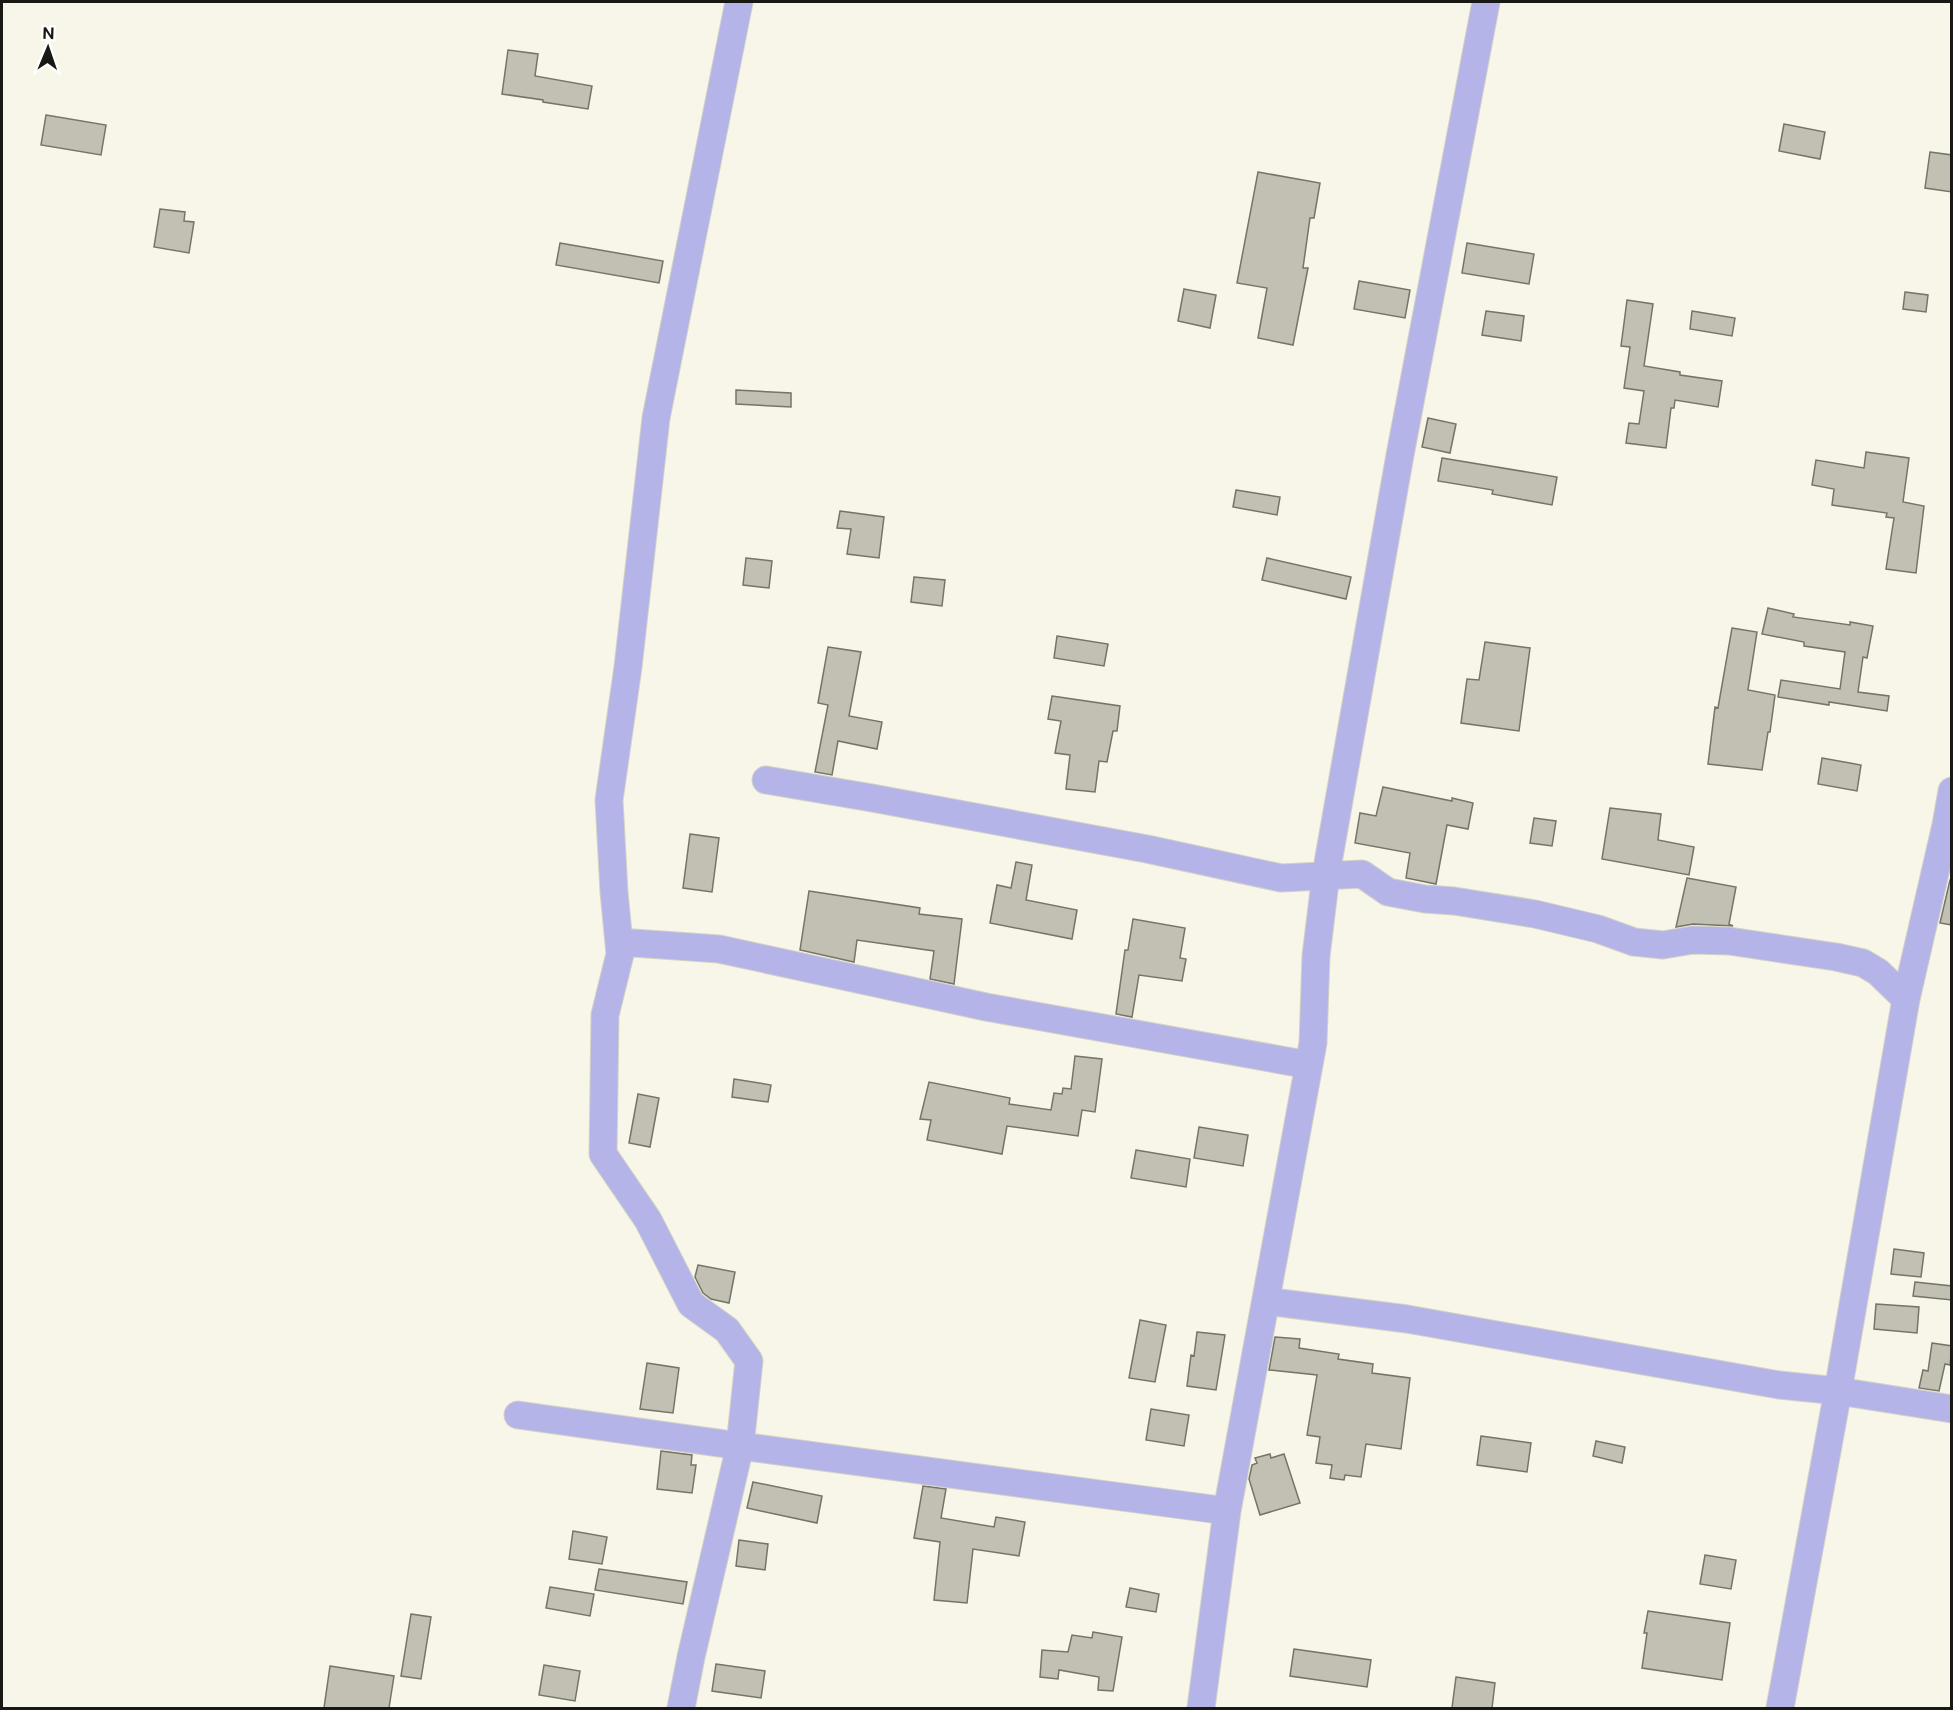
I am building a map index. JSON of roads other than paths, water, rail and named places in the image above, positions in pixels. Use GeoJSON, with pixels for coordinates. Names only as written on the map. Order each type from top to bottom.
{"type":"FeatureCollection","features":[{"type":"Feature","properties":{"kind":"street"},"geometry":{"type":"LineString","coordinates":[[681,1708],[740,1446],[749,1361],[727,1330],[691,1304],[648,1220],[603,1154],[605,1015],[620,954],[609,800],[628,667],[656,418],[739,2]]}},
{"type":"Feature","properties":{"kind":"street"},"geometry":{"type":"LineString","coordinates":[[1201,1708],[1227,1511],[1313,1043],[1316,956],[1326,874],[1402,443],[1486,2]]}},
{"type":"Feature","properties":{"kind":"street"},"geometry":{"type":"LineString","coordinates":[[766,780],[1147,849],[1281,878],[1362,874],[1388,892],[1535,914],[1598,929],[1634,942],[1663,945],[1693,939],[1729,941],[1836,957],[1863,963],[1878,972],[1906,999]]}},
{"type":"Feature","properties":{"kind":"street"},"geometry":{"type":"LineString","coordinates":[[1780,1708],[1906,999],[1949,825],[1952,791]]}},
{"type":"Feature","properties":{"kind":"street"},"geometry":{"type":"LineString","coordinates":[[619,942],[719,949],[986,1007],[1309,1065]]}},
{"type":"Feature","properties":{"kind":"street"},"geometry":{"type":"LineString","coordinates":[[1266,1301],[1407,1319],[1779,1385],[1838,1391],[1952,1409]]}},
{"type":"Feature","properties":{"kind":"street"},"geometry":{"type":"LineString","coordinates":[[518,1415],[1227,1511]]}}]}
